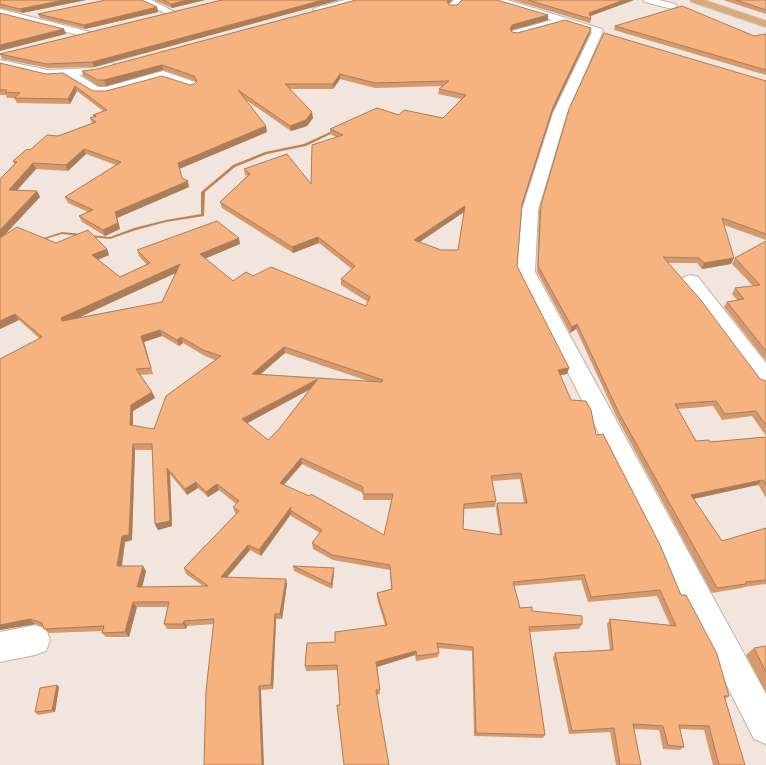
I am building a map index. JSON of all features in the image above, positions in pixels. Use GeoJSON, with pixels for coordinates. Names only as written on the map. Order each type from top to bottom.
{"type":"FeatureCollection","features":[{"type":"Feature","properties":{"kind":"main road"},"geometry":{"type":"LineString","coordinates":[[695,0],[766,24]]}},
{"type":"Feature","properties":{"kind":"street"},"geometry":{"type":"LineString","coordinates":[[143,0],[176,12],[158,17]]}},
{"type":"Feature","properties":{"kind":"street"},"geometry":{"type":"LineString","coordinates":[[310,13],[356,0]]}},
{"type":"Feature","properties":{"kind":"street"},"geometry":{"type":"LineString","coordinates":[[497,0],[561,21],[602,32],[560,113],[530,210],[526,272],[766,727]]}},
{"type":"Feature","properties":{"kind":"street"},"geometry":{"type":"LineString","coordinates":[[648,0],[672,6]]}},
{"type":"Feature","properties":{"kind":"street"},"geometry":{"type":"LineString","coordinates":[[0,12],[89,34],[64,40]]}},
{"type":"Feature","properties":{"kind":"street"},"geometry":{"type":"LineString","coordinates":[[21,17],[44,13]]}},
{"type":"Feature","properties":{"kind":"street"},"geometry":{"type":"LineString","coordinates":[[516,33],[561,21]]}},
{"type":"Feature","properties":{"kind":"street"},"geometry":{"type":"LineString","coordinates":[[0,63],[48,74],[70,74],[94,71],[124,63]]}},
{"type":"Feature","properties":{"kind":"street"},"geometry":{"type":"LineString","coordinates":[[70,74],[94,91],[100,92],[163,75],[191,85]]}},
{"type":"Feature","properties":{"kind":"street"},"geometry":{"type":"LineString","coordinates":[[691,281],[766,378]]}},
{"type":"Feature","properties":{"kind":"street"},"geometry":{"type":"LineString","coordinates":[[0,647],[35,640]]}},
{"type":"Feature","properties":{"kind":"building"},"geometry":{"type":"Polygon","coordinates":[[[0,0],[64,0],[20,9],[0,4],[0,0]]]}},
{"type":"Feature","properties":{"kind":"building"},"geometry":{"type":"Polygon","coordinates":[[[106,0],[142,0],[157,7],[84,25],[38,14],[106,0]]]}},
{"type":"Feature","properties":{"kind":"building"},"geometry":{"type":"Polygon","coordinates":[[[163,0],[187,0],[171,4],[163,0]]]}},
{"type":"Feature","properties":{"kind":"building"},"geometry":{"type":"Polygon","coordinates":[[[222,0],[323,0],[92,62],[46,64],[0,54],[222,0]]]}},
{"type":"Feature","properties":{"kind":"building"},"geometry":{"type":"Polygon","coordinates":[[[356,0],[448,0],[449,5],[457,5],[462,0],[497,0],[548,15],[512,25],[510,29],[512,32],[517,33],[565,20],[591,28],[553,107],[522,204],[517,266],[569,368],[558,370],[571,400],[586,401],[591,410],[596,435],[603,434],[660,545],[681,595],[686,595],[717,654],[729,696],[724,696],[745,765],[719,765],[709,726],[679,725],[684,747],[668,745],[663,726],[633,724],[641,765],[620,765],[614,728],[572,731],[555,653],[613,650],[610,619],[676,626],[660,590],[591,597],[584,575],[513,582],[520,608],[532,607],[532,611],[582,616],[582,624],[529,627],[545,735],[476,733],[473,647],[437,643],[439,653],[417,656],[416,651],[376,662],[380,690],[376,690],[389,765],[344,765],[337,705],[340,705],[337,665],[305,666],[307,643],[335,642],[335,632],[387,625],[377,593],[392,589],[390,565],[332,555],[312,543],[322,530],[290,510],[291,507],[259,550],[248,545],[221,577],[286,579],[280,614],[275,614],[271,685],[259,686],[262,765],[204,765],[206,691],[214,619],[184,621],[183,624],[164,624],[169,602],[133,602],[125,632],[102,633],[104,626],[44,629],[42,623],[30,619],[0,625],[0,359],[42,337],[15,314],[0,321],[0,238],[17,227],[56,243],[88,230],[107,249],[92,255],[120,277],[150,263],[137,250],[217,221],[239,238],[200,254],[233,281],[246,272],[253,276],[271,267],[366,306],[370,297],[341,279],[355,266],[318,237],[292,247],[220,202],[250,174],[244,169],[287,154],[311,184],[312,145],[343,135],[330,129],[377,108],[399,115],[404,110],[443,118],[466,95],[439,89],[449,81],[375,83],[340,74],[333,84],[285,84],[312,112],[306,120],[290,126],[238,90],[266,126],[178,163],[182,178],[188,181],[115,212],[118,223],[103,230],[79,216],[93,210],[65,197],[121,162],[84,149],[66,165],[33,163],[9,190],[37,191],[0,230],[0,179],[17,162],[13,161],[27,149],[30,150],[47,135],[58,136],[96,122],[90,118],[96,116],[93,115],[107,110],[75,86],[68,99],[14,98],[20,93],[5,92],[7,90],[0,90],[0,63],[46,74],[63,73],[93,91],[106,91],[162,76],[190,85],[197,81],[194,76],[162,65],[104,80],[97,80],[82,71],[97,69],[356,0]],[[465,206],[414,240],[441,250],[458,250],[465,206]],[[180,264],[61,318],[62,321],[162,302],[180,264]],[[160,330],[141,336],[151,368],[136,369],[152,392],[131,405],[130,425],[154,429],[166,396],[221,356],[203,350],[181,337],[177,340],[160,330]],[[284,347],[252,374],[382,382],[383,380],[284,347]],[[318,379],[242,419],[268,440],[279,429],[318,379]],[[133,444],[129,535],[122,536],[117,566],[143,566],[137,587],[208,586],[184,568],[239,511],[233,507],[239,501],[217,484],[206,492],[196,482],[185,489],[167,468],[170,521],[155,524],[152,444],[133,444]],[[301,458],[280,483],[309,496],[311,494],[384,535],[393,494],[363,494],[363,487],[301,458]],[[521,473],[491,476],[496,501],[464,504],[463,529],[502,535],[497,503],[527,503],[521,473]]]}},
{"type":"Feature","properties":{"kind":"building"},"geometry":{"type":"Polygon","coordinates":[[[528,0],[624,0],[589,13],[591,19],[528,0]]]}},
{"type":"Feature","properties":{"kind":"building"},"geometry":{"type":"Polygon","coordinates":[[[736,0],[766,0],[766,10],[736,0]]]}},
{"type":"Feature","properties":{"kind":"building"},"geometry":{"type":"Polygon","coordinates":[[[682,6],[754,36],[766,34],[766,70],[615,26],[682,6]]]}},
{"type":"Feature","properties":{"kind":"building"},"geometry":{"type":"Polygon","coordinates":[[[0,13],[64,29],[0,45],[0,13]]]}},
{"type":"Feature","properties":{"kind":"building"},"geometry":{"type":"Polygon","coordinates":[[[604,33],[766,81],[766,234],[722,218],[734,258],[704,263],[699,258],[663,257],[700,299],[760,379],[766,381],[766,425],[756,411],[725,414],[716,401],[675,404],[696,441],[709,440],[710,442],[766,437],[766,485],[762,480],[691,495],[722,541],[766,528],[766,580],[746,582],[746,584],[717,588],[619,413],[577,324],[572,327],[538,266],[541,205],[569,109],[604,33]]]}},
{"type":"Feature","properties":{"kind":"building"},"geometry":{"type":"Polygon","coordinates":[[[766,241],[766,351],[727,302],[744,299],[735,288],[760,285],[735,258],[766,241]]]}},
{"type":"Feature","properties":{"kind":"building"},"geometry":{"type":"Polygon","coordinates":[[[293,566],[334,568],[331,584],[293,566]]]}},
{"type":"Feature","properties":{"kind":"building"},"geometry":{"type":"Polygon","coordinates":[[[766,646],[766,672],[754,648],[766,646]]]}},
{"type":"Feature","properties":{"kind":"building"},"geometry":{"type":"Polygon","coordinates":[[[57,685],[52,710],[35,712],[40,688],[57,685]]]}},
{"type":"Feature","properties":{"kind":"waterway"},"geometry":{"type":"LineString","coordinates":[[90,236],[110,238],[135,229],[166,221],[203,215],[203,192],[234,166],[266,153],[305,145],[335,131]]}},
{"type":"Feature","properties":{"kind":"waterway"},"geometry":{"type":"LineString","coordinates":[[39,240],[62,233],[82,235]]}}]}
